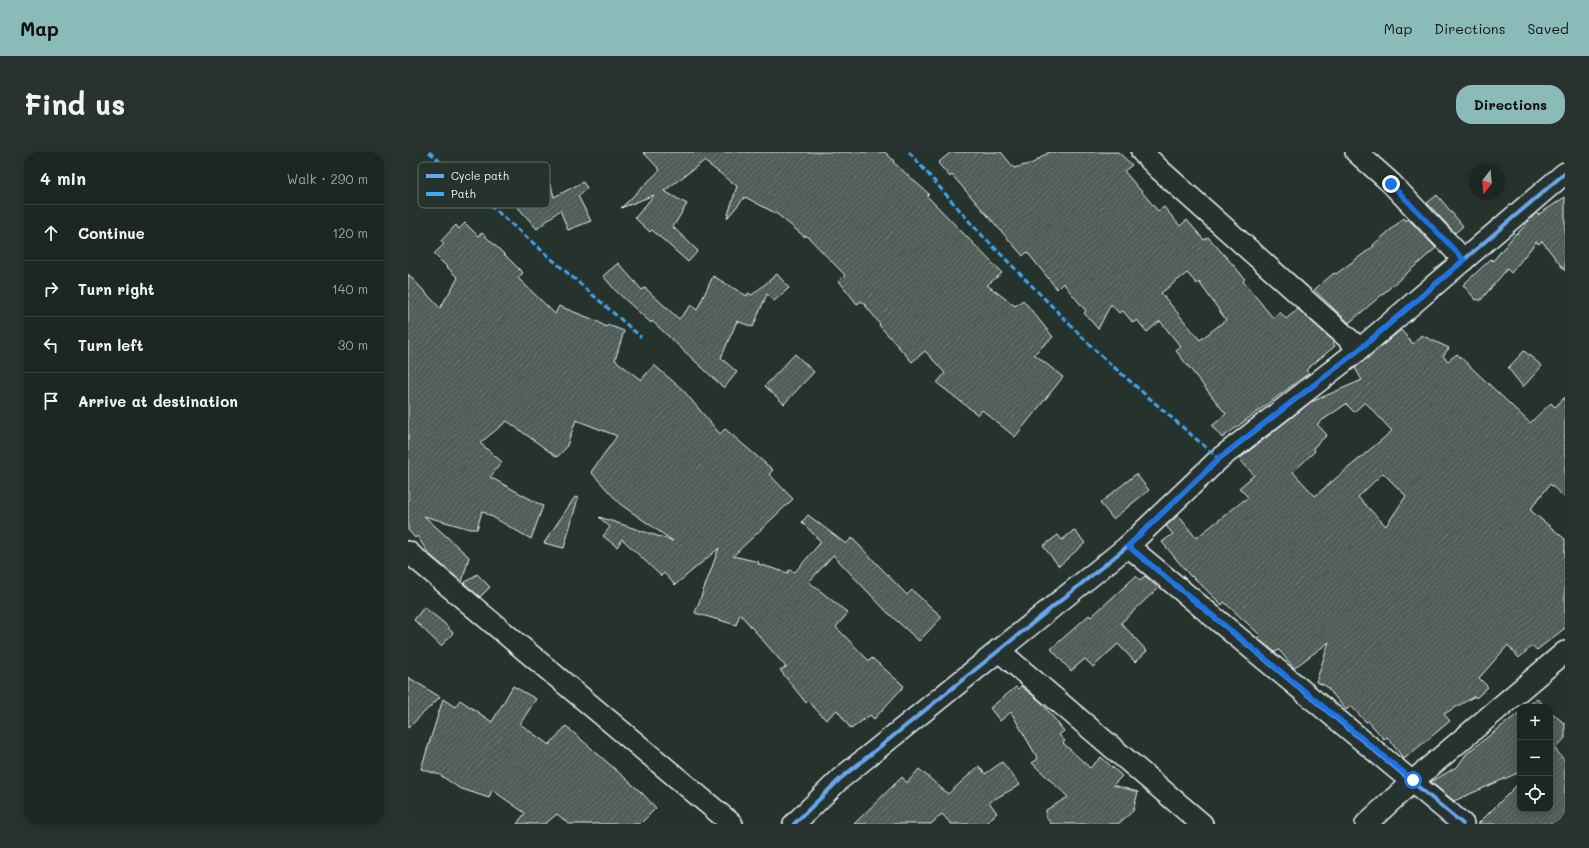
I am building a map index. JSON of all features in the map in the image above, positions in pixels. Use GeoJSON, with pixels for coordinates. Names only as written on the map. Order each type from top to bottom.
{"type":"FeatureCollection","features":[{"type":"Feature","properties":{"kind":"street"},"geometry":{"type":"LineString","coordinates":[[1142,152],[1160,170],[1360,349]]}},
{"type":"Feature","properties":{"kind":"street"},"geometry":{"type":"LineString","coordinates":[[1356,152],[1391,184],[1464,260]]}},
{"type":"Feature","properties":{"kind":"street"},"geometry":{"type":"LineString","coordinates":[[794,824],[840,778],[1128,546],[1218,459],[1360,349],[1565,173]]}},
{"type":"Feature","properties":{"kind":"street"},"geometry":{"type":"LineString","coordinates":[[1128,546],[1413,780],[1463,824]]}},
{"type":"Feature","properties":{"kind":"street"},"geometry":{"type":"LineString","coordinates":[[408,552],[732,824]]}},
{"type":"Feature","properties":{"kind":"street"},"geometry":{"type":"LineString","coordinates":[[998,650],[1202,824]]}},
{"type":"Feature","properties":{"kind":"street"},"geometry":{"type":"LineString","coordinates":[[1366,824],[1413,780],[1565,652]]}},
{"type":"Feature","properties":{"kind":"building"},"geometry":{"type":"Polygon","coordinates":[[[643,152],[885,152],[894,161],[893,162],[929,194],[927,196],[1002,273],[987,285],[1015,306],[1023,300],[1053,337],[1034,354],[1063,377],[1015,437],[982,410],[978,415],[937,383],[945,373],[925,351],[912,362],[879,325],[880,324],[862,301],[857,304],[839,281],[845,275],[806,235],[805,237],[777,214],[745,197],[727,218],[737,186],[704,161],[664,191],[687,204],[673,227],[698,251],[688,262],[652,230],[650,232],[635,218],[654,195],[621,208],[660,170],[643,152]]]}},
{"type":"Feature","properties":{"kind":"building"},"geometry":{"type":"Polygon","coordinates":[[[951,152],[1001,152],[1014,168],[1033,163],[1049,152],[1118,152],[1132,165],[1124,171],[1158,211],[1164,207],[1180,226],[1187,220],[1204,240],[1208,237],[1245,279],[1243,281],[1273,318],[1280,312],[1286,319],[1298,309],[1330,338],[1335,346],[1306,370],[1309,373],[1222,438],[1212,426],[1226,414],[1176,351],[1181,347],[1160,321],[1147,332],[1137,320],[1133,323],[1123,311],[1119,313],[1111,304],[1098,329],[1084,313],[1086,311],[1063,283],[1057,289],[1027,252],[1023,256],[952,175],[950,177],[938,163],[951,152]],[[1187,273],[1161,293],[1200,340],[1226,320],[1199,282],[1197,284],[1187,273]]]}},
{"type":"Feature","properties":{"kind":"building"},"geometry":{"type":"Polygon","coordinates":[[[583,182],[587,188],[578,196],[591,221],[568,230],[560,210],[537,229],[519,208],[550,208],[550,185],[554,197],[583,182]]]}},
{"type":"Feature","properties":{"kind":"building"},"geometry":{"type":"Polygon","coordinates":[[[1437,195],[1463,226],[1455,233],[1427,203],[1437,195]]]}},
{"type":"Feature","properties":{"kind":"building"},"geometry":{"type":"Polygon","coordinates":[[[1565,197],[1565,271],[1542,241],[1539,244],[1536,242],[1511,273],[1507,269],[1480,301],[1478,299],[1476,300],[1463,285],[1491,259],[1493,261],[1516,233],[1517,234],[1536,213],[1538,215],[1565,197]]]}},
{"type":"Feature","properties":{"kind":"building"},"geometry":{"type":"Polygon","coordinates":[[[1404,218],[1406,221],[1408,219],[1436,248],[1349,323],[1314,290],[1334,273],[1336,274],[1374,246],[1373,245],[1404,218]]]}},
{"type":"Feature","properties":{"kind":"building"},"geometry":{"type":"Polygon","coordinates":[[[465,223],[478,236],[482,233],[523,273],[518,278],[555,314],[559,306],[597,321],[606,327],[608,325],[624,331],[615,360],[641,380],[654,365],[683,390],[720,434],[725,429],[773,470],[769,474],[793,499],[733,556],[759,562],[758,564],[788,573],[789,570],[795,572],[821,542],[802,522],[808,515],[846,544],[852,538],[907,595],[912,590],[942,617],[919,641],[887,612],[833,555],[809,582],[848,613],[836,627],[869,661],[872,658],[904,686],[874,719],[870,715],[851,729],[837,710],[826,720],[808,701],[806,703],[780,670],[786,667],[740,614],[736,625],[695,613],[719,548],[675,585],[664,573],[661,576],[622,539],[617,547],[603,536],[610,527],[599,517],[673,541],[620,504],[591,472],[617,436],[576,420],[566,448],[557,457],[507,421],[480,443],[502,462],[490,477],[543,506],[531,539],[482,511],[477,529],[470,529],[424,516],[469,557],[462,582],[429,554],[417,536],[415,538],[408,530],[408,274],[440,308],[458,278],[434,254],[444,244],[441,241],[456,225],[459,229],[465,223]]]}},
{"type":"Feature","properties":{"kind":"building"},"geometry":{"type":"Polygon","coordinates":[[[618,263],[642,290],[645,288],[679,319],[691,305],[697,310],[713,276],[747,296],[748,293],[752,295],[777,274],[789,288],[774,301],[767,294],[753,327],[737,321],[721,358],[737,372],[724,388],[652,321],[651,323],[617,292],[603,276],[618,263]]]}},
{"type":"Feature","properties":{"kind":"building"},"geometry":{"type":"Polygon","coordinates":[[[1401,330],[1413,344],[1421,335],[1449,348],[1443,356],[1448,361],[1457,354],[1530,423],[1551,403],[1555,407],[1565,397],[1565,498],[1550,484],[1530,510],[1565,539],[1565,628],[1537,650],[1532,646],[1519,658],[1508,645],[1479,678],[1488,687],[1476,698],[1475,696],[1444,714],[1450,721],[1404,759],[1387,737],[1384,739],[1368,721],[1366,722],[1351,706],[1346,710],[1326,686],[1316,682],[1329,642],[1294,668],[1279,650],[1275,652],[1257,638],[1260,635],[1224,602],[1222,605],[1192,576],[1191,577],[1162,542],[1173,534],[1166,526],[1178,515],[1196,538],[1248,497],[1239,488],[1254,475],[1239,459],[1311,402],[1362,380],[1355,368],[1401,330]],[[1365,402],[1354,412],[1346,404],[1317,424],[1327,435],[1313,448],[1315,451],[1293,472],[1315,496],[1392,431],[1365,402]],[[1383,473],[1358,497],[1386,526],[1406,496],[1383,473]]]}},
{"type":"Feature","properties":{"kind":"building"},"geometry":{"type":"Polygon","coordinates":[[[1524,351],[1542,366],[1523,387],[1508,368],[1524,351]]]}},
{"type":"Feature","properties":{"kind":"building"},"geometry":{"type":"Polygon","coordinates":[[[795,354],[814,372],[784,404],[765,386],[795,354]]]}},
{"type":"Feature","properties":{"kind":"building"},"geometry":{"type":"Polygon","coordinates":[[[1136,474],[1149,490],[1113,519],[1100,503],[1136,474]]]}},
{"type":"Feature","properties":{"kind":"building"},"geometry":{"type":"Polygon","coordinates":[[[575,497],[578,498],[564,548],[544,543],[575,497]]]}},
{"type":"Feature","properties":{"kind":"building"},"geometry":{"type":"Polygon","coordinates":[[[1074,530],[1085,543],[1059,566],[1043,546],[1058,535],[1062,540],[1074,530]]]}},
{"type":"Feature","properties":{"kind":"building"},"geometry":{"type":"Polygon","coordinates":[[[477,574],[490,587],[480,597],[464,583],[477,574]]]}},
{"type":"Feature","properties":{"kind":"building"},"geometry":{"type":"Polygon","coordinates":[[[1136,576],[1140,580],[1145,576],[1158,588],[1121,623],[1147,651],[1135,662],[1118,644],[1093,667],[1085,659],[1071,671],[1051,649],[1089,615],[1091,617],[1136,576]]]}},
{"type":"Feature","properties":{"kind":"building"},"geometry":{"type":"Polygon","coordinates":[[[424,607],[444,623],[453,633],[441,646],[414,620],[424,607]]]}},
{"type":"Feature","properties":{"kind":"building"},"geometry":{"type":"Polygon","coordinates":[[[408,677],[440,697],[408,728],[408,677]]]}},
{"type":"Feature","properties":{"kind":"building"},"geometry":{"type":"Polygon","coordinates":[[[513,686],[536,699],[520,724],[549,745],[566,726],[642,793],[656,808],[640,824],[569,824],[557,814],[545,824],[517,824],[525,813],[492,790],[489,798],[459,788],[440,775],[421,769],[443,699],[455,707],[460,700],[492,722],[513,686]]]}},
{"type":"Feature","properties":{"kind":"building"},"geometry":{"type":"Polygon","coordinates":[[[1021,686],[1041,702],[1064,731],[1059,735],[1065,741],[1063,743],[1090,768],[1101,757],[1122,776],[1113,785],[1138,792],[1133,811],[1118,824],[1051,824],[1046,817],[1046,810],[1068,797],[1032,763],[1038,759],[1011,712],[1000,721],[990,708],[1016,687],[1018,689],[1021,686]]]}},
{"type":"Feature","properties":{"kind":"building"},"geometry":{"type":"Polygon","coordinates":[[[1537,699],[1543,704],[1530,704],[1537,699]]]}},
{"type":"Feature","properties":{"kind":"building"},"geometry":{"type":"Polygon","coordinates":[[[1517,714],[1517,773],[1454,801],[1431,782],[1458,766],[1467,753],[1517,714]]]}},
{"type":"Feature","properties":{"kind":"building"},"geometry":{"type":"Polygon","coordinates":[[[1553,714],[1565,724],[1565,738],[1555,749],[1565,761],[1565,824],[1478,824],[1517,785],[1517,812],[1553,812],[1553,714]]]}},
{"type":"Feature","properties":{"kind":"building"},"geometry":{"type":"Polygon","coordinates":[[[1002,762],[1020,785],[989,802],[997,813],[985,824],[951,824],[942,814],[931,824],[854,824],[902,777],[907,783],[919,769],[948,794],[979,766],[985,774],[1002,762]]]}},
{"type":"Feature","properties":{"kind":"marked path"},"geometry":{"type":"LineString","coordinates":[[429,152],[440,162]]}},
{"type":"Feature","properties":{"kind":"marked path"},"geometry":{"type":"LineString","coordinates":[[909,152],[976,229],[1100,355],[1219,459]]}},
{"type":"Feature","properties":{"kind":"marked path"},"geometry":{"type":"LineString","coordinates":[[493,208],[641,337]]}},
{"type":"Feature","properties":{"kind":"cycle path"},"geometry":{"type":"LineString","coordinates":[[794,824],[840,779],[1128,546],[1219,459],[1360,349],[1565,173]]}},
{"type":"Feature","properties":{"kind":"cycle path"},"geometry":{"type":"LineString","coordinates":[[1128,546],[1463,824]]}},
{"type":"Feature","properties":{"kind":"route"},"geometry":{"type":"LineString","coordinates":[[1391,184],[1464,260],[1360,349],[1218,459],[1128,546],[1413,780]]}}]}
